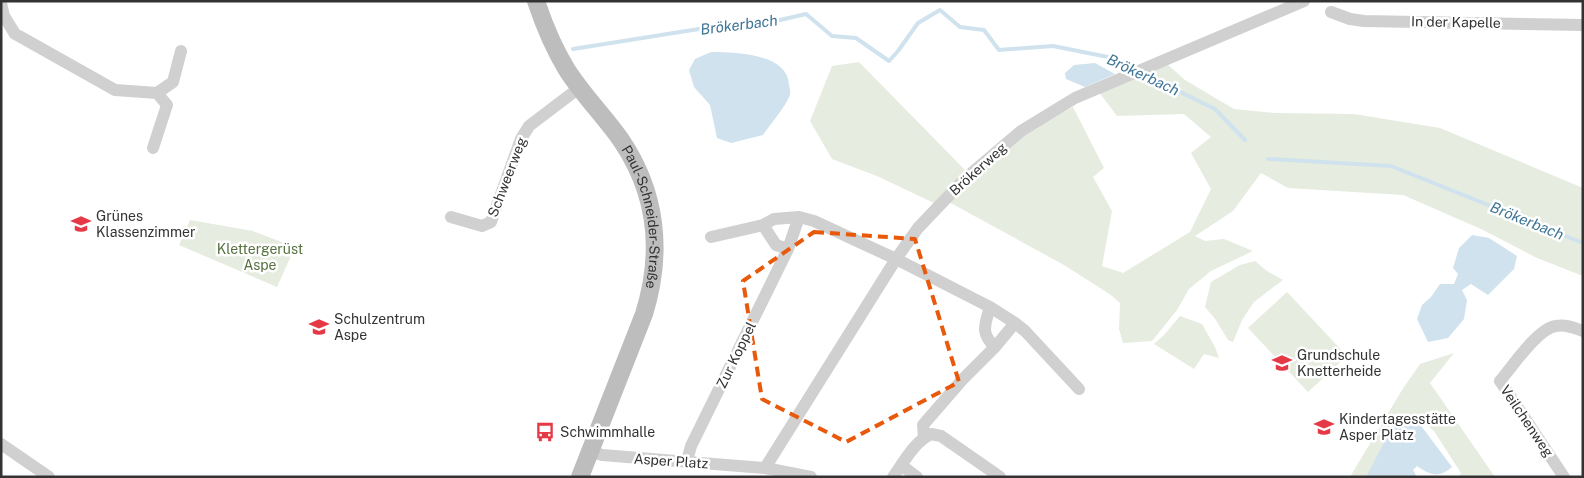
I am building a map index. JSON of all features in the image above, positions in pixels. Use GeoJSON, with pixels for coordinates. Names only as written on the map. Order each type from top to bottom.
{"type":"FeatureCollection","features":[{"type":"Feature","properties":{"kind":"street","name":"Paul-Schneider-Straße"},"geometry":{"type":"LineString","coordinates":[[536,1],[544,25],[556,50],[579,88],[620,139],[633,160],[650,206],[655,249],[652,291],[580,477]]}},
{"type":"Feature","properties":{"kind":"street","name":"Brökerweg"},"geometry":{"type":"LineString","coordinates":[[765,468],[896,259],[918,228],[968,176],[1021,130],[1075,98],[1304,1]]}},
{"type":"Feature","properties":{"kind":"street"},"geometry":{"type":"LineString","coordinates":[[1,4],[4,16],[14,34],[115,90],[157,93],[173,82],[181,51]]}},
{"type":"Feature","properties":{"kind":"street","name":"In der Kapelle"},"geometry":{"type":"LineString","coordinates":[[1331,12],[1350,20],[1583,25]]}},
{"type":"Feature","properties":{"kind":"street","name":"Schweerweg"},"geometry":{"type":"LineString","coordinates":[[451,217],[482,226],[491,222],[525,132],[539,117],[579,88]]}},
{"type":"Feature","properties":{"kind":"street"},"geometry":{"type":"LineString","coordinates":[[153,148],[167,105],[157,93]]}},
{"type":"Feature","properties":{"kind":"street"},"geometry":{"type":"LineString","coordinates":[[711,238],[763,225],[774,218],[799,217],[814,221],[896,259],[990,307],[1025,331],[1079,389]]}},
{"type":"Feature","properties":{"kind":"street","name":"Zur Koppel"},"geometry":{"type":"LineString","coordinates":[[687,461],[691,446],[788,249],[799,217]]}},
{"type":"Feature","properties":{"kind":"street"},"geometry":{"type":"LineString","coordinates":[[763,225],[776,245],[788,249]]}},
{"type":"Feature","properties":{"kind":"street"},"geometry":{"type":"LineString","coordinates":[[990,307],[984,330],[987,340],[995,347]]}},
{"type":"Feature","properties":{"kind":"street"},"geometry":{"type":"LineString","coordinates":[[924,437],[923,425],[1015,323]]}},
{"type":"Feature","properties":{"kind":"street","name":"Veilchenweg"},"geometry":{"type":"LineString","coordinates":[[1564,477],[1500,381],[1541,334],[1554,326],[1566,325],[1583,331]]}},
{"type":"Feature","properties":{"kind":"street"},"geometry":{"type":"LineString","coordinates":[[893,477],[924,437],[931,434],[941,436],[1000,477]]}},
{"type":"Feature","properties":{"kind":"street"},"geometry":{"type":"LineString","coordinates":[[1,444],[49,477]]}},
{"type":"Feature","properties":{"kind":"street","name":"Asper Platz"},"geometry":{"type":"LineString","coordinates":[[590,451],[602,456],[765,468],[811,477]]}},
{"type":"Feature","properties":{"kind":"street"},"geometry":{"type":"LineString","coordinates":[[901,465],[917,477]]}},
{"type":"Feature","properties":{"kind":"highlighted area"},"geometry":{"type":"Polygon","coordinates":[[[814,232],[915,239],[959,382],[846,442],[762,399],[743,281],[814,232]]]}},
{"type":"Feature","properties":{"kind":"green space"},"geometry":{"type":"Polygon","coordinates":[[[859,62],[967,172],[934,203],[877,176],[832,159],[810,121],[832,66],[859,62]]]}},
{"type":"Feature","properties":{"kind":"green space"},"geometry":{"type":"Polygon","coordinates":[[[1167,64],[1185,80],[1234,109],[1274,113],[1354,114],[1440,128],[1583,188],[1583,276],[1537,258],[1481,229],[1403,195],[1288,188],[1261,173],[1233,211],[1195,236],[1205,241],[1224,239],[1253,251],[1211,271],[1189,289],[1177,310],[1152,341],[1123,343],[1119,329],[1120,303],[1111,295],[1064,265],[947,201],[1023,133],[1073,107],[1104,168],[1093,177],[1112,211],[1102,266],[1123,273],[1190,232],[1211,189],[1191,153],[1211,137],[1184,114],[1117,116],[1099,92],[1167,64]]]}},
{"type":"Feature","properties":{"kind":"green space","name":"Klettergerüst Aspe"},"geometry":{"type":"Polygon","coordinates":[[[190,220],[253,231],[295,247],[277,287],[179,245],[190,220]]]}},
{"type":"Feature","properties":{"kind":"green space"},"geometry":{"type":"Polygon","coordinates":[[[1255,261],[1267,271],[1283,280],[1254,302],[1242,320],[1233,342],[1228,340],[1216,320],[1205,307],[1211,282],[1240,265],[1255,261]]]}},
{"type":"Feature","properties":{"kind":"green space"},"geometry":{"type":"Polygon","coordinates":[[[1287,292],[1347,356],[1308,392],[1248,328],[1287,292]]]}},
{"type":"Feature","properties":{"kind":"green space"},"geometry":{"type":"Polygon","coordinates":[[[1180,316],[1202,324],[1219,358],[1204,354],[1194,369],[1154,344],[1180,316]]]}},
{"type":"Feature","properties":{"kind":"green space"},"geometry":{"type":"Polygon","coordinates":[[[1454,353],[1430,383],[1495,477],[1458,477],[1461,473],[1434,431],[1415,415],[1403,416],[1367,477],[1350,477],[1402,390],[1420,364],[1454,353]]]}},
{"type":"Feature","properties":{"kind":"water"},"geometry":{"type":"Polygon","coordinates":[[[711,52],[758,56],[780,66],[786,74],[790,96],[763,135],[731,143],[717,138],[710,105],[694,87],[689,70],[695,59],[711,52]]]}},
{"type":"Feature","properties":{"kind":"water"},"geometry":{"type":"Polygon","coordinates":[[[1095,63],[1115,74],[1085,87],[1066,79],[1065,73],[1074,65],[1095,63]]]}},
{"type":"Feature","properties":{"kind":"water"},"geometry":{"type":"Polygon","coordinates":[[[1472,235],[1489,238],[1517,256],[1514,269],[1488,295],[1471,284],[1462,290],[1467,300],[1464,319],[1448,338],[1428,342],[1417,319],[1422,305],[1431,297],[1440,284],[1454,284],[1458,274],[1453,268],[1459,248],[1472,235]]]}},
{"type":"Feature","properties":{"kind":"water"},"geometry":{"type":"Polygon","coordinates":[[[1399,414],[1413,415],[1452,467],[1448,471],[1431,474],[1417,466],[1413,470],[1417,477],[1366,477],[1399,414]]]}},
{"type":"Feature","properties":{"kind":"waterway","name":"Brökerbach"},"geometry":{"type":"LineString","coordinates":[[573,49],[743,22],[767,23],[806,14],[832,36],[856,38],[889,61],[918,23],[940,10],[960,27],[984,30],[999,50],[1053,46],[1108,57],[1135,70]]}},
{"type":"Feature","properties":{"kind":"waterway","name":"Brökerbach"},"geometry":{"type":"LineString","coordinates":[[1141,73],[1215,109],[1245,140]]}},
{"type":"Feature","properties":{"kind":"waterway","name":"Brökerbach"},"geometry":{"type":"LineString","coordinates":[[1268,159],[1391,166],[1583,243]]}},
{"type":"Feature","properties":{"kind":"place","name":"Grünes Klassenzimmer"},"geometry":{"type":"Point","coordinates":[81,224]}},
{"type":"Feature","properties":{"kind":"place","name":"Schulzentrum Aspe"},"geometry":{"type":"Point","coordinates":[319,327]}},
{"type":"Feature","properties":{"kind":"place","name":"Grundschule Knetterheide"},"geometry":{"type":"Point","coordinates":[1282,363]}},
{"type":"Feature","properties":{"kind":"place","name":"Kindertagesstätte Asper Platz"},"geometry":{"type":"Point","coordinates":[1324,427]}},
{"type":"Feature","properties":{"kind":"place","name":"Schwimmhalle"},"geometry":{"type":"Point","coordinates":[545,432]}}]}
